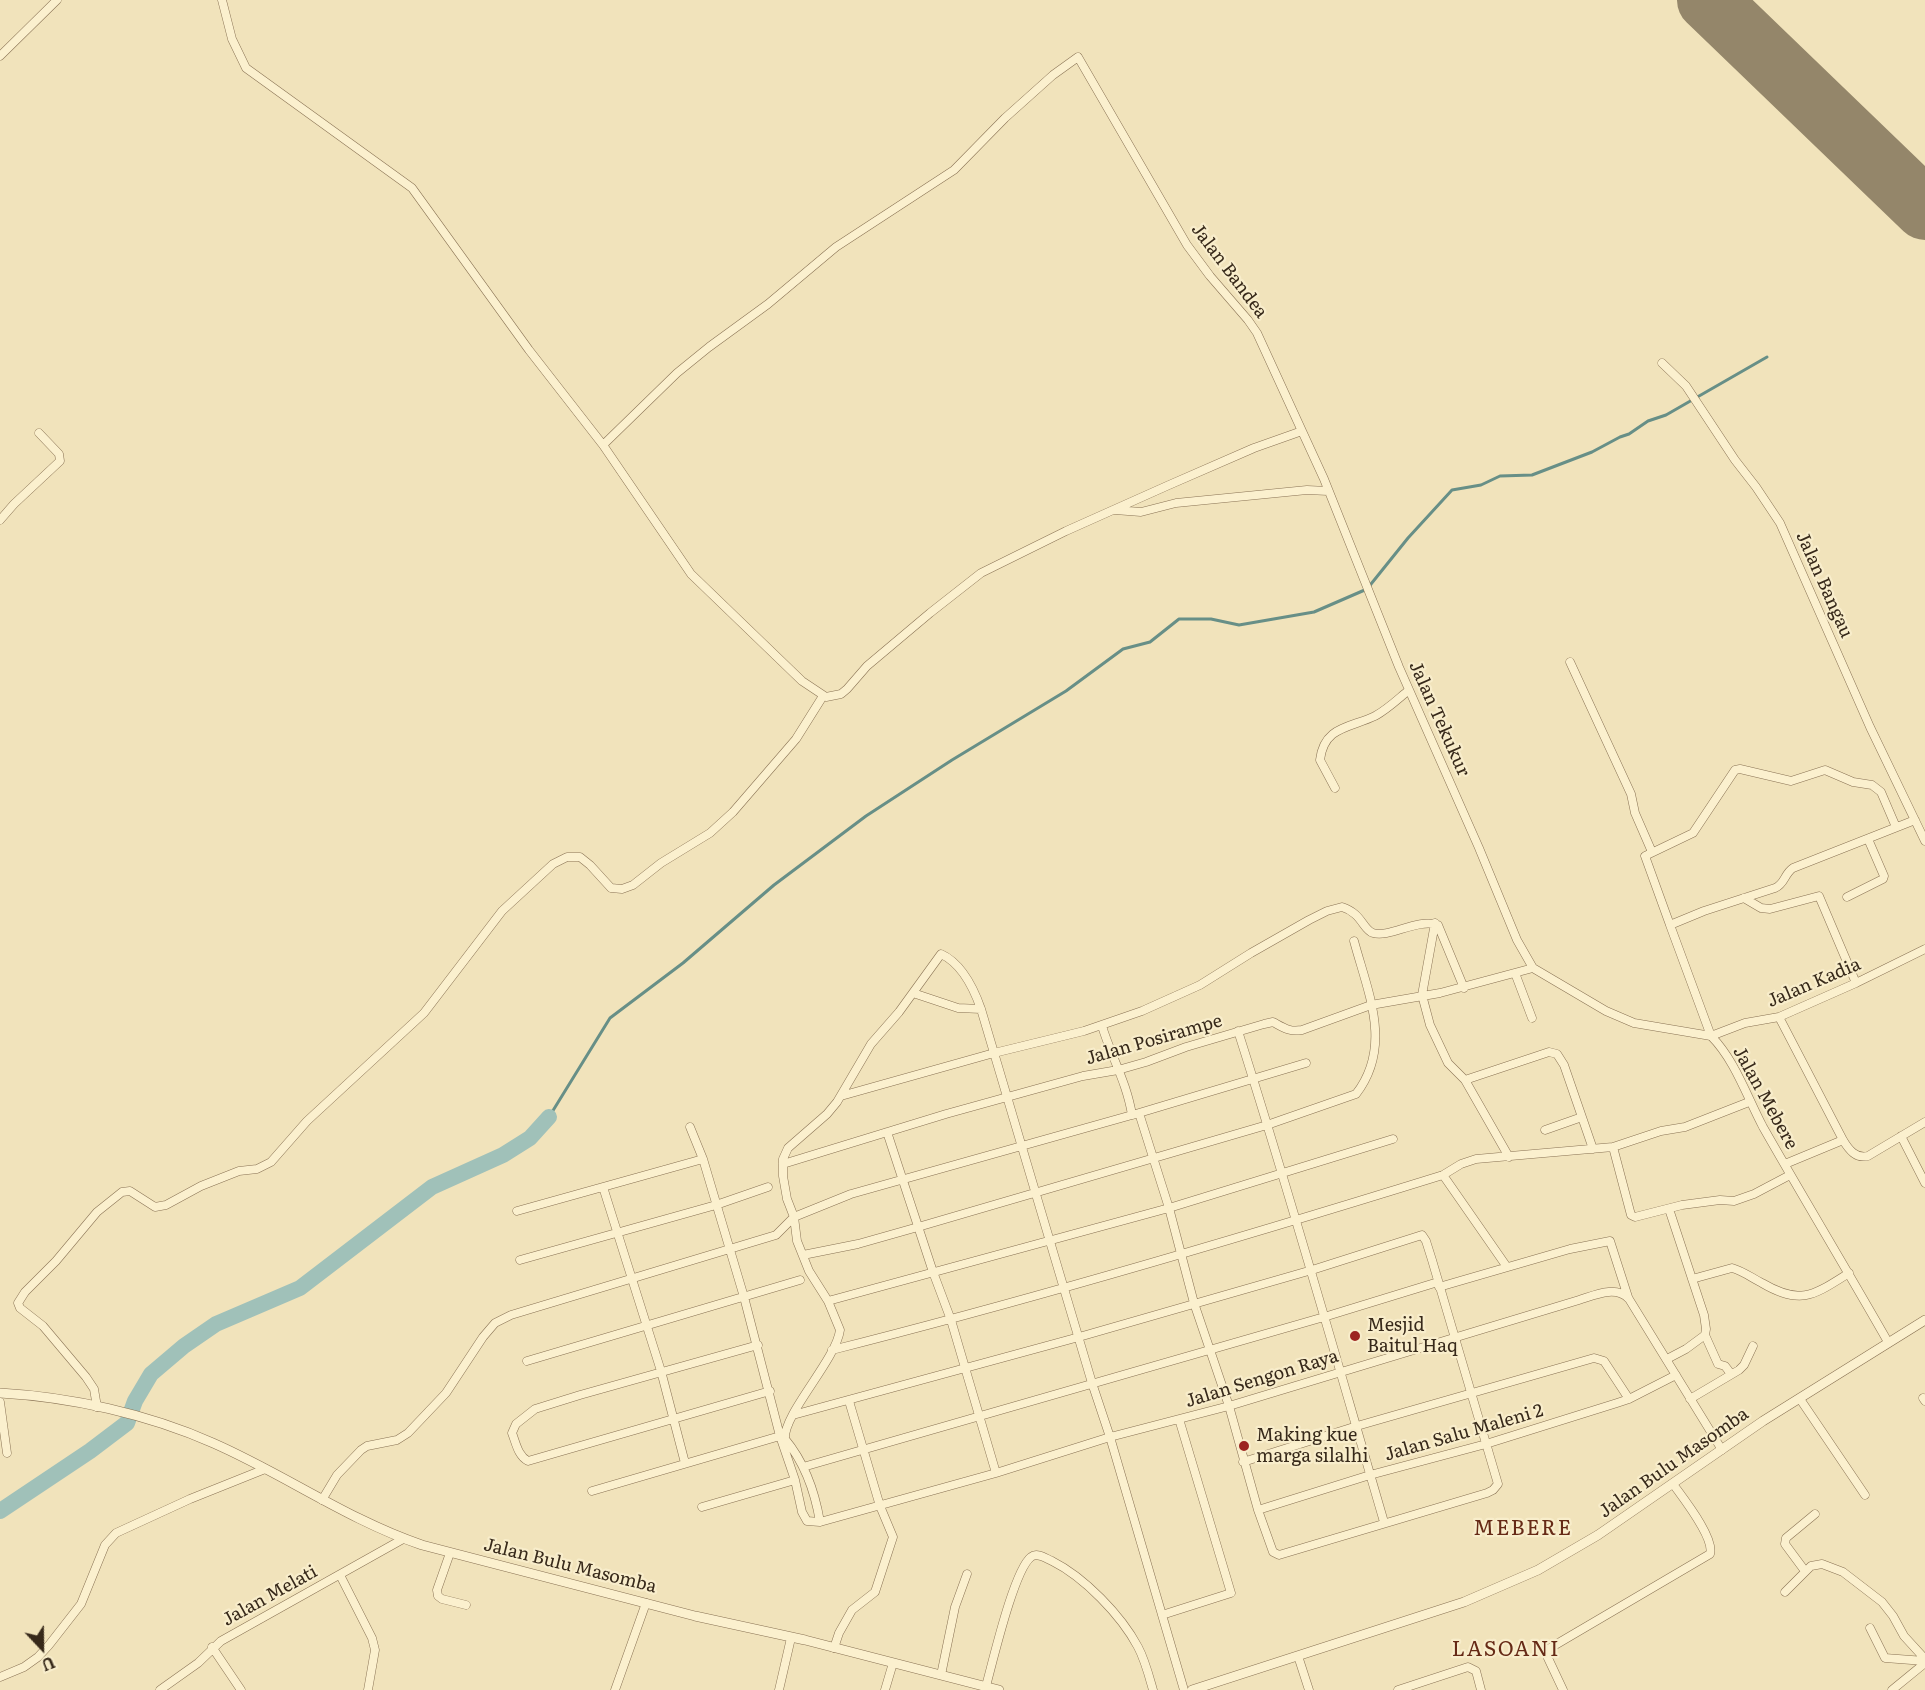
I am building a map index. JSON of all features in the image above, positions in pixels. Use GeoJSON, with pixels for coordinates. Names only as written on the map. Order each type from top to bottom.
{"type":"FeatureCollection","features":[{"type":"Feature","properties":{"kind":"street"},"geometry":{"type":"LineString","coordinates":[[0,56],[57,0]]}},
{"type":"Feature","properties":{"kind":"street"},"geometry":{"type":"LineString","coordinates":[[222,0],[232,39],[246,68],[309,116],[409,185],[529,350],[603,445],[691,573],[802,681],[823,696],[832,697],[841,694],[867,666],[981,573],[1113,510],[1254,448],[1302,431]]}},
{"type":"Feature","properties":{"kind":"street","name":"Jalan Bandea"},"geometry":{"type":"LineString","coordinates":[[603,445],[677,373],[776,298],[836,247],[954,170],[1005,118],[1053,75],[1078,57],[1187,245],[1257,333],[1324,479]]}},
{"type":"Feature","properties":{"kind":"street","name":"Jalan Bangau"},"geometry":{"type":"LineString","coordinates":[[1662,363],[1686,386],[1780,524],[1870,727],[1925,841]]}},
{"type":"Feature","properties":{"kind":"street"},"geometry":{"type":"LineString","coordinates":[[0,520],[60,461],[60,454],[39,433]]}},
{"type":"Feature","properties":{"kind":"street","name":"Jalan Tekukur"},"geometry":{"type":"LineString","coordinates":[[1324,479],[1410,690],[1517,940],[1533,968]]}},
{"type":"Feature","properties":{"kind":"street"},"geometry":{"type":"LineString","coordinates":[[1113,510],[1141,512],[1183,502],[1307,490],[1328,491]]}},
{"type":"Feature","properties":{"kind":"street"},"geometry":{"type":"LineString","coordinates":[[1570,662],[1631,794],[1635,813],[1652,852]]}},
{"type":"Feature","properties":{"kind":"street"},"geometry":{"type":"LineString","coordinates":[[1335,788],[1320,760],[1324,745],[1339,729],[1377,715],[1410,690]]}},
{"type":"Feature","properties":{"kind":"street"},"geometry":{"type":"LineString","coordinates":[[97,1407],[94,1389],[86,1377],[43,1326],[20,1308],[18,1303],[25,1292],[56,1261],[97,1212],[122,1192],[130,1191],[155,1207],[166,1205],[201,1186],[239,1171],[257,1169],[271,1162],[307,1121],[424,1013],[502,911],[553,864],[567,857],[580,857],[611,888],[622,889],[633,885],[661,863],[710,833],[733,812],[796,739],[823,696]]}},
{"type":"Feature","properties":{"kind":"street"},"geometry":{"type":"LineString","coordinates":[[1711,1036],[1645,857],[1693,833],[1735,771],[1740,769],[1791,781],[1825,770],[1853,782],[1872,785],[1881,792],[1896,827]]}},
{"type":"Feature","properties":{"kind":"street"},"geometry":{"type":"LineString","coordinates":[[1670,925],[1780,886],[1793,868],[1915,820]]}},
{"type":"Feature","properties":{"kind":"street"},"geometry":{"type":"LineString","coordinates":[[1847,897],[1883,879],[1884,876],[1868,839]]}},
{"type":"Feature","properties":{"kind":"street"},"geometry":{"type":"LineString","coordinates":[[1744,898],[1761,908],[1770,909],[1819,896],[1856,983]]}},
{"type":"Feature","properties":{"kind":"street"},"geometry":{"type":"LineString","coordinates":[[841,1096],[994,1053],[1102,1026],[1186,992],[1227,969],[1251,952],[1336,908],[1352,910],[1359,916],[1367,930],[1372,933],[1379,934],[1415,925],[1435,923],[1440,926],[1464,988]]}},
{"type":"Feature","properties":{"kind":"street"},"geometry":{"type":"LineString","coordinates":[[1435,923],[1422,995],[1430,1025],[1448,1063],[1466,1080],[1509,1157]]}},
{"type":"Feature","properties":{"kind":"street"},"geometry":{"type":"LineString","coordinates":[[803,1255],[858,1244],[1153,1159],[1267,1125],[1356,1094],[1364,1085],[1371,1068],[1376,1052],[1376,1034],[1354,940]]}},
{"type":"Feature","properties":{"kind":"street","name":"Jalan Kadia"},"geometry":{"type":"LineString","coordinates":[[1711,1036],[1745,1023],[1779,1017],[1925,949]]}},
{"type":"Feature","properties":{"kind":"street"},"geometry":{"type":"LineString","coordinates":[[690,1127],[703,1159],[744,1297],[780,1436],[795,1480],[804,1517],[807,1521],[820,1522],[814,1492],[803,1467],[784,1435],[793,1415],[832,1350],[840,1330],[828,1301],[809,1271],[797,1240],[794,1217],[786,1194],[783,1164],[788,1148],[827,1114],[841,1096],[870,1044],[886,1028],[941,954],[946,956],[966,977],[981,1009],[1184,1690]]}},
{"type":"Feature","properties":{"kind":"street","name":"Jalan Posirampe"},"geometry":{"type":"LineString","coordinates":[[783,1164],[1097,1072],[1118,1070],[1270,1022],[1284,1029],[1302,1030],[1371,1005],[1464,988],[1533,968]]}},
{"type":"Feature","properties":{"kind":"street","name":"Jalan Mebere"},"geometry":{"type":"LineString","coordinates":[[1533,968],[1606,1011],[1634,1023],[1711,1036],[1726,1055],[1749,1102],[1790,1175],[1888,1342]]}},
{"type":"Feature","properties":{"kind":"street"},"geometry":{"type":"LineString","coordinates":[[1515,973],[1532,1018]]}},
{"type":"Feature","properties":{"kind":"street"},"geometry":{"type":"LineString","coordinates":[[912,993],[957,1008],[981,1009]]}},
{"type":"Feature","properties":{"kind":"street"},"geometry":{"type":"LineString","coordinates":[[1779,1017],[1843,1140],[1856,1155],[1865,1157],[1925,1122]]}},
{"type":"Feature","properties":{"kind":"street"},"geometry":{"type":"LineString","coordinates":[[793,1415],[1078,1337],[1194,1303],[1312,1270],[1422,1235],[1426,1241],[1498,1484],[1494,1490],[1279,1555],[1273,1552],[1243,1462],[1211,1349],[1194,1303],[1169,1208],[1153,1159],[1102,1026]]}},
{"type":"Feature","properties":{"kind":"street"},"geometry":{"type":"LineString","coordinates":[[1239,1031],[1312,1270],[1384,1522]]}},
{"type":"Feature","properties":{"kind":"street"},"geometry":{"type":"LineString","coordinates":[[1466,1080],[1522,1060],[1549,1052],[1554,1053],[1564,1065],[1593,1149]]}},
{"type":"Feature","properties":{"kind":"street"},"geometry":{"type":"LineString","coordinates":[[322,1500],[337,1475],[361,1450],[367,1446],[397,1440],[408,1433],[446,1393],[483,1337],[495,1323],[512,1315],[776,1235],[794,1217],[851,1194],[1306,1063]]}},
{"type":"Feature","properties":{"kind":"street"},"geometry":{"type":"LineString","coordinates":[[832,1350],[1064,1289],[1296,1221],[1443,1175],[1461,1164],[1476,1159],[1613,1147],[1661,1131],[1685,1127],[1749,1102]]}},
{"type":"Feature","properties":{"kind":"street"},"geometry":{"type":"LineString","coordinates":[[1545,1130],[1582,1117]]}},
{"type":"Feature","properties":{"kind":"street"},"geometry":{"type":"LineString","coordinates":[[887,1132],[951,1320],[996,1473]]}},
{"type":"Feature","properties":{"kind":"street"},"geometry":{"type":"LineString","coordinates":[[1901,1136],[1925,1183]]}},
{"type":"Feature","properties":{"kind":"street"},"geometry":{"type":"LineString","coordinates":[[828,1301],[1169,1208],[1393,1139]]}},
{"type":"Feature","properties":{"kind":"street"},"geometry":{"type":"LineString","coordinates":[[1785,1164],[1843,1140]]}},
{"type":"Feature","properties":{"kind":"street"},"geometry":{"type":"LineString","coordinates":[[1613,1147],[1633,1217],[1675,1206],[1712,1201],[1734,1201],[1754,1194],[1790,1175]]}},
{"type":"Feature","properties":{"kind":"street"},"geometry":{"type":"LineString","coordinates":[[517,1211],[703,1159]]}},
{"type":"Feature","properties":{"kind":"street"},"geometry":{"type":"LineString","coordinates":[[1443,1175],[1507,1267]]}},
{"type":"Feature","properties":{"kind":"street"},"geometry":{"type":"LineString","coordinates":[[603,1187],[661,1371],[685,1463]]}},
{"type":"Feature","properties":{"kind":"street"},"geometry":{"type":"LineString","coordinates":[[520,1260],[716,1205],[768,1187]]}},
{"type":"Feature","properties":{"kind":"street"},"geometry":{"type":"LineString","coordinates":[[1670,1209],[1704,1316],[1705,1335],[1718,1364],[1725,1366],[1731,1374]]}},
{"type":"Feature","properties":{"kind":"street"},"geometry":{"type":"LineString","coordinates":[[803,1467],[1438,1285],[1570,1249],[1611,1241],[1629,1299],[1722,1450]]}},
{"type":"Feature","properties":{"kind":"street"},"geometry":{"type":"LineString","coordinates":[[1692,1279],[1732,1268],[1777,1292],[1807,1296],[1849,1274]]}},
{"type":"Feature","properties":{"kind":"street"},"geometry":{"type":"LineString","coordinates":[[526,1361],[800,1280]]}},
{"type":"Feature","properties":{"kind":"street","name":"Jalan Sengon Raya"},"geometry":{"type":"LineString","coordinates":[[820,1522],[996,1473],[1110,1437],[1229,1406],[1603,1293],[1622,1293],[1629,1299]]}},
{"type":"Feature","properties":{"kind":"street","name":"Jalan Bulu Masomba"},"geometry":{"type":"LineString","coordinates":[[1191,1690],[1464,1602],[1538,1570],[1598,1536],[1763,1421],[1925,1320]]}},
{"type":"Feature","properties":{"kind":"street"},"geometry":{"type":"LineString","coordinates":[[1667,1359],[1705,1335]]}},
{"type":"Feature","properties":{"kind":"street"},"geometry":{"type":"LineString","coordinates":[[758,1345],[535,1409],[516,1424],[513,1433],[519,1452],[528,1461],[770,1391]]}},
{"type":"Feature","properties":{"kind":"street"},"geometry":{"type":"LineString","coordinates":[[1690,1399],[1744,1365],[1753,1346]]}},
{"type":"Feature","properties":{"kind":"street"},"geometry":{"type":"LineString","coordinates":[[1243,1462],[1357,1426],[1598,1357],[1604,1360],[1629,1399]]}},
{"type":"Feature","properties":{"kind":"street","name":"Jalan Salu Maleni 2"},"geometry":{"type":"LineString","coordinates":[[1258,1510],[1371,1475],[1486,1444],[1629,1399],[1676,1375]]}},
{"type":"Feature","properties":{"kind":"street","name":"Jalan Bulu Masomba"},"geometry":{"type":"LineString","coordinates":[[0,1393],[42,1396],[97,1407],[152,1421],[214,1443],[322,1500],[403,1539],[450,1553],[999,1690]]}},
{"type":"Feature","properties":{"kind":"street"},"geometry":{"type":"LineString","coordinates":[[1800,1399],[1865,1495]]}},
{"type":"Feature","properties":{"kind":"street"},"geometry":{"type":"LineString","coordinates":[[834,1648],[839,1633],[852,1610],[875,1592],[893,1537],[880,1506],[849,1401]]}},
{"type":"Feature","properties":{"kind":"street"},"geometry":{"type":"LineString","coordinates":[[0,1402],[7,1453]]}},
{"type":"Feature","properties":{"kind":"street"},"geometry":{"type":"LineString","coordinates":[[1162,1615],[1231,1593],[1179,1419]]}},
{"type":"Feature","properties":{"kind":"street"},"geometry":{"type":"LineString","coordinates":[[592,1491],[780,1436]]}},
{"type":"Feature","properties":{"kind":"street"},"geometry":{"type":"LineString","coordinates":[[0,1677],[38,1658],[49,1645],[81,1604],[105,1545],[116,1533],[190,1499],[265,1469]]}},
{"type":"Feature","properties":{"kind":"street"},"geometry":{"type":"LineString","coordinates":[[702,1508],[795,1480]]}},
{"type":"Feature","properties":{"kind":"street"},"geometry":{"type":"LineString","coordinates":[[1563,1690],[1547,1656],[1550,1648],[1710,1554],[1711,1547],[1707,1536],[1673,1484]]}},
{"type":"Feature","properties":{"kind":"street"},"geometry":{"type":"LineString","coordinates":[[1805,1571],[1785,1544],[1786,1538],[1815,1514]]}},
{"type":"Feature","properties":{"kind":"street","name":"Jalan Melati"},"geometry":{"type":"LineString","coordinates":[[160,1690],[198,1663],[220,1641],[403,1539]]}},
{"type":"Feature","properties":{"kind":"street"},"geometry":{"type":"LineString","coordinates":[[450,1553],[437,1590],[438,1596],[466,1605]]}},
{"type":"Feature","properties":{"kind":"street"},"geometry":{"type":"LineString","coordinates":[[986,1686],[1011,1596],[1028,1561],[1038,1555],[1068,1569],[1115,1614],[1139,1648],[1153,1690]]}},
{"type":"Feature","properties":{"kind":"street"},"geometry":{"type":"LineString","coordinates":[[1785,1592],[1805,1571],[1818,1564],[1830,1567],[1866,1588],[1882,1602],[1900,1630],[1925,1661]]}},
{"type":"Feature","properties":{"kind":"street"},"geometry":{"type":"LineString","coordinates":[[942,1675],[953,1617],[967,1574]]}},
{"type":"Feature","properties":{"kind":"street"},"geometry":{"type":"LineString","coordinates":[[340,1575],[372,1638],[375,1650],[368,1690]]}},
{"type":"Feature","properties":{"kind":"street"},"geometry":{"type":"LineString","coordinates":[[615,1690],[646,1603]]}},
{"type":"Feature","properties":{"kind":"street"},"geometry":{"type":"LineString","coordinates":[[1870,1628],[1885,1659],[1925,1661]]}},
{"type":"Feature","properties":{"kind":"street"},"geometry":{"type":"LineString","coordinates":[[779,1690],[791,1638]]}},
{"type":"Feature","properties":{"kind":"street"},"geometry":{"type":"LineString","coordinates":[[212,1647],[241,1690]]}},
{"type":"Feature","properties":{"kind":"street"},"geometry":{"type":"LineString","coordinates":[[1298,1656],[1309,1690]]}},
{"type":"Feature","properties":{"kind":"street"},"geometry":{"type":"LineString","coordinates":[[1892,1690],[1925,1661]]}},
{"type":"Feature","properties":{"kind":"street"},"geometry":{"type":"LineString","coordinates":[[885,1690],[893,1663]]}},
{"type":"Feature","properties":{"kind":"street"},"geometry":{"type":"LineString","coordinates":[[1398,1690],[1468,1666],[1476,1671],[1481,1690]]}},
{"type":"Feature","properties":{"kind":"waterway"},"geometry":{"type":"LineString","coordinates":[[549,1117],[610,1018],[683,963],[774,885],[866,816],[952,760],[1066,691],[1123,649],[1150,642],[1179,619],[1211,619],[1239,625],[1314,612],[1367,589],[1408,538],[1452,490],[1481,485],[1500,476],[1532,475],[1592,452],[1629,434],[1648,421],[1666,415],[1767,357]]}},
{"type":"Feature","properties":{"kind":"waterway"},"geometry":{"type":"LineString","coordinates":[[0,1511],[90,1451],[127,1423],[135,1401],[151,1374],[184,1346],[216,1324],[300,1288],[432,1187],[503,1155],[530,1138],[549,1117]]}},
{"type":"Feature","properties":{"kind":"runway"},"geometry":{"type":"LineString","coordinates":[[1708,0],[1925,209]]}},
{"type":"Feature","properties":{"kind":"place","name":"Mesjid Baitul Haq"},"geometry":{"type":"Point","coordinates":[1355,1336]}},
{"type":"Feature","properties":{"kind":"place","name":"Making kue marga silalhi"},"geometry":{"type":"Point","coordinates":[1244,1446]}},
{"type":"Feature","properties":{"kind":"district","name":"MEBERE"},"geometry":{"type":"Point","coordinates":[1523,1529]}},
{"type":"Feature","properties":{"kind":"district","name":"LASOANI"},"geometry":{"type":"Point","coordinates":[1506,1650]}}]}
